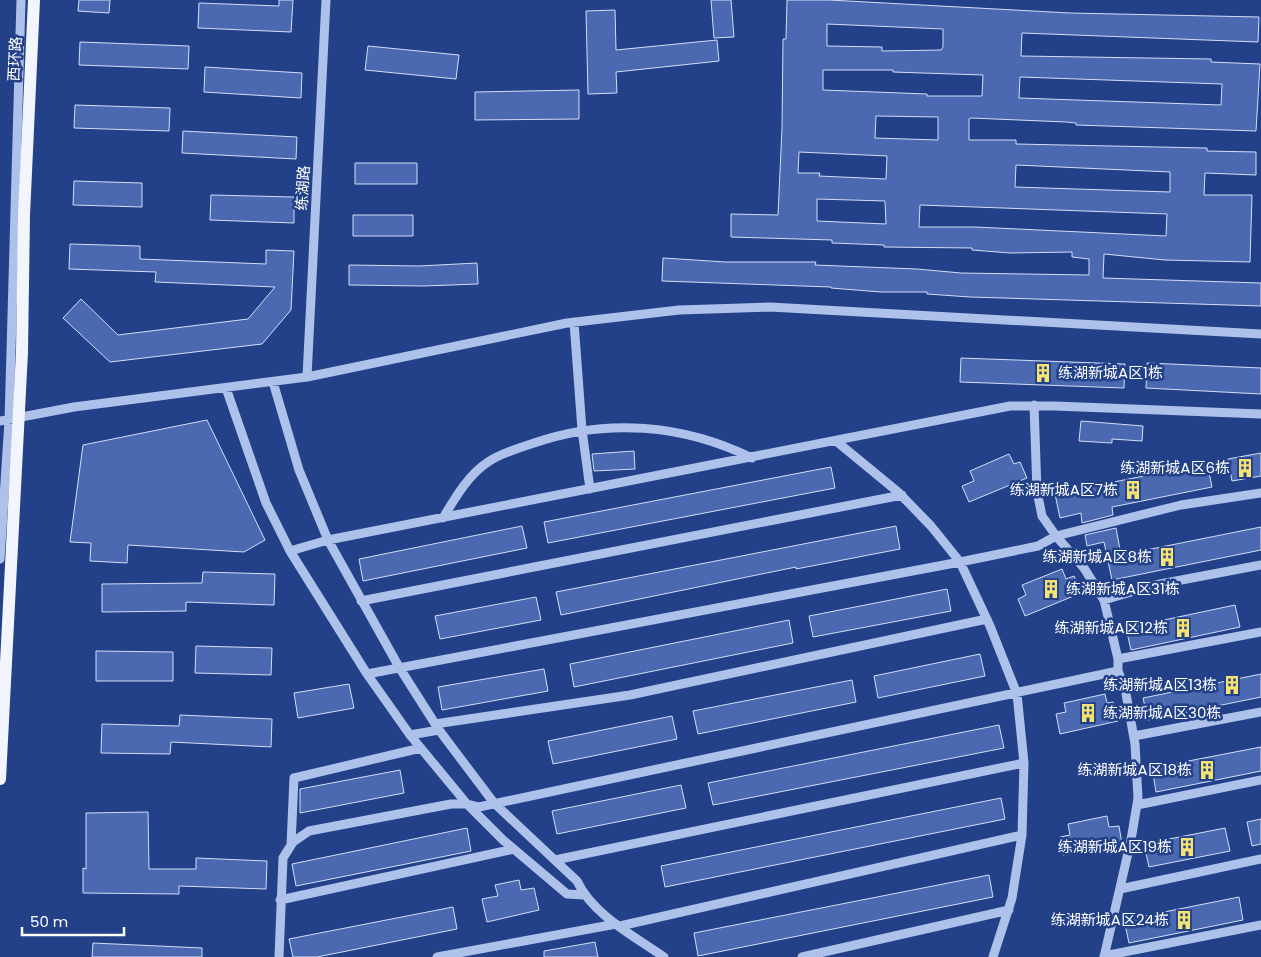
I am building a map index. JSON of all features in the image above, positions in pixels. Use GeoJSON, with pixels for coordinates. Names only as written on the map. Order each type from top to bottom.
{"type":"FeatureCollection","features":[{"type":"Feature","properties":{"kind":"main road","name":"西环路"},"geometry":{"type":"LineString","coordinates":[[0,778],[9,420],[24,215],[34,0]]}},
{"type":"Feature","properties":{"kind":"street","name":"西环路"},"geometry":{"type":"LineString","coordinates":[[0,559],[9,420],[22,0]]}},
{"type":"Feature","properties":{"kind":"street","name":"练湖路"},"geometry":{"type":"LineString","coordinates":[[307,377],[326,0]]}},
{"type":"Feature","properties":{"kind":"street"},"geometry":{"type":"LineString","coordinates":[[9,420],[74,407],[307,377],[574,322],[679,310],[770,307],[1261,334]]}},
{"type":"Feature","properties":{"kind":"street"},"geometry":{"type":"LineString","coordinates":[[574,322],[582,430],[590,489]]}},
{"type":"Feature","properties":{"kind":"street"},"geometry":{"type":"LineString","coordinates":[[273,382],[299,470],[328,540],[398,667],[437,727],[494,803],[577,881],[584,896],[618,925],[664,957]]}},
{"type":"Feature","properties":{"kind":"street"},"geometry":{"type":"LineString","coordinates":[[226,388],[261,493],[290,551],[367,674],[410,735],[467,804],[514,849],[567,894],[584,896]]}},
{"type":"Feature","properties":{"kind":"street"},"geometry":{"type":"LineString","coordinates":[[290,551],[328,540],[836,442],[1010,406],[1261,414]]}},
{"type":"Feature","properties":{"kind":"street"},"geometry":{"type":"LineString","coordinates":[[1034,406],[1037,491],[1042,516],[1056,536],[1084,568],[1104,600],[1118,659],[1118,671],[1125,688],[1134,736],[1137,805],[1104,956],[1261,925]]}},
{"type":"Feature","properties":{"kind":"street"},"geometry":{"type":"LineString","coordinates":[[443,518],[456,496],[488,462],[519,448],[554,436],[582,430],[638,427],[671,431],[724,445],[752,458]]}},
{"type":"Feature","properties":{"kind":"street"},"geometry":{"type":"LineString","coordinates":[[836,442],[902,495],[931,526],[960,562],[987,619],[1017,694],[1024,763],[1022,835],[1009,910],[993,957]]}},
{"type":"Feature","properties":{"kind":"street"},"geometry":{"type":"LineString","coordinates":[[367,674],[960,562],[1038,546],[1056,536],[1181,504],[1261,493]]}},
{"type":"Feature","properties":{"kind":"street"},"geometry":{"type":"LineString","coordinates":[[361,601],[902,495]]}},
{"type":"Feature","properties":{"kind":"street"},"geometry":{"type":"LineString","coordinates":[[1104,600],[1155,585],[1261,564]]}},
{"type":"Feature","properties":{"kind":"street"},"geometry":{"type":"LineString","coordinates":[[410,735],[437,727],[630,695],[987,619]]}},
{"type":"Feature","properties":{"kind":"street"},"geometry":{"type":"LineString","coordinates":[[1118,659],[1261,632]]}},
{"type":"Feature","properties":{"kind":"street"},"geometry":{"type":"LineString","coordinates":[[279,957],[283,858],[291,845],[309,832],[451,804],[467,804],[479,807],[1118,671]]}},
{"type":"Feature","properties":{"kind":"street"},"geometry":{"type":"LineString","coordinates":[[1134,736],[1261,712]]}},
{"type":"Feature","properties":{"kind":"street"},"geometry":{"type":"LineString","coordinates":[[291,845],[294,778],[421,748]]}},
{"type":"Feature","properties":{"kind":"street"},"geometry":{"type":"LineString","coordinates":[[555,860],[1024,763]]}},
{"type":"Feature","properties":{"kind":"street"},"geometry":{"type":"LineString","coordinates":[[1137,805],[1261,780]]}},
{"type":"Feature","properties":{"kind":"street"},"geometry":{"type":"LineString","coordinates":[[437,957],[618,925],[1022,835]]}},
{"type":"Feature","properties":{"kind":"street"},"geometry":{"type":"LineString","coordinates":[[280,900],[514,849]]}},
{"type":"Feature","properties":{"kind":"street"},"geometry":{"type":"LineString","coordinates":[[1120,889],[1261,858]]}},
{"type":"Feature","properties":{"kind":"street"},"geometry":{"type":"LineString","coordinates":[[802,957],[1009,910]]}},
{"type":"Feature","properties":{"kind":"building"},"geometry":{"type":"Polygon","coordinates":[[[79,0],[110,0],[109,13],[78,11],[79,0]]]}},
{"type":"Feature","properties":{"kind":"building"},"geometry":{"type":"Polygon","coordinates":[[[279,0],[293,0],[291,32],[198,28],[199,3],[279,6],[279,0]]]}},
{"type":"Feature","properties":{"kind":"building"},"geometry":{"type":"Polygon","coordinates":[[[711,0],[731,0],[734,37],[714,38],[711,0]]]}},
{"type":"Feature","properties":{"kind":"building"},"geometry":{"type":"Polygon","coordinates":[[[787,0],[829,0],[1070,13],[1259,17],[1258,42],[1022,33],[1021,56],[1211,59],[1211,62],[1260,64],[1256,131],[1076,125],[1076,123],[1066,122],[971,118],[969,119],[969,140],[1016,140],[1016,144],[1207,148],[1207,151],[1256,152],[1256,175],[1205,173],[1204,195],[1252,195],[1250,262],[1165,260],[1104,254],[1103,278],[1261,283],[1261,306],[970,297],[927,294],[927,292],[881,292],[831,287],[662,281],[663,258],[726,262],[816,262],[815,265],[917,269],[961,273],[1089,275],[1089,259],[1072,257],[1072,252],[1010,253],[972,250],[972,248],[884,247],[884,245],[832,243],[832,240],[731,237],[731,214],[778,215],[782,128],[783,39],[786,39],[787,0]],[[827,24],[827,46],[882,47],[882,51],[941,50],[943,47],[943,29],[827,24]],[[823,70],[823,90],[927,94],[927,96],[982,96],[983,75],[893,72],[893,70],[823,70]],[[1020,77],[1019,98],[1221,105],[1222,84],[1020,77]],[[876,116],[875,138],[938,140],[938,117],[876,116]],[[799,152],[798,173],[820,173],[819,176],[886,179],[887,156],[799,152]],[[1016,165],[1015,187],[1170,192],[1170,172],[1016,165]],[[817,199],[817,221],[886,224],[885,201],[817,199]],[[920,205],[919,227],[975,227],[1166,236],[1167,214],[920,205]]]}},
{"type":"Feature","properties":{"kind":"building"},"geometry":{"type":"Polygon","coordinates":[[[615,10],[616,50],[717,40],[719,61],[616,72],[617,93],[588,94],[586,11],[615,10]]]}},
{"type":"Feature","properties":{"kind":"building"},"geometry":{"type":"Polygon","coordinates":[[[80,42],[189,46],[188,69],[79,65],[80,42]]]}},
{"type":"Feature","properties":{"kind":"building"},"geometry":{"type":"Polygon","coordinates":[[[368,46],[459,55],[456,79],[365,70],[368,46]]]}},
{"type":"Feature","properties":{"kind":"building"},"geometry":{"type":"Polygon","coordinates":[[[205,67],[302,73],[301,98],[204,92],[205,67]]]}},
{"type":"Feature","properties":{"kind":"building"},"geometry":{"type":"Polygon","coordinates":[[[579,90],[579,119],[475,120],[475,92],[579,90]]]}},
{"type":"Feature","properties":{"kind":"building"},"geometry":{"type":"Polygon","coordinates":[[[75,105],[170,108],[169,131],[74,128],[75,105]]]}},
{"type":"Feature","properties":{"kind":"building"},"geometry":{"type":"Polygon","coordinates":[[[183,131],[297,137],[296,159],[182,153],[183,131]]]}},
{"type":"Feature","properties":{"kind":"building"},"geometry":{"type":"Polygon","coordinates":[[[355,163],[417,163],[417,184],[355,184],[355,163]]]}},
{"type":"Feature","properties":{"kind":"building"},"geometry":{"type":"Polygon","coordinates":[[[74,181],[142,183],[142,207],[73,205],[74,181]]]}},
{"type":"Feature","properties":{"kind":"building"},"geometry":{"type":"Polygon","coordinates":[[[211,195],[294,197],[294,223],[210,220],[211,195]]]}},
{"type":"Feature","properties":{"kind":"building"},"geometry":{"type":"Polygon","coordinates":[[[353,215],[413,215],[413,236],[353,236],[353,215]]]}},
{"type":"Feature","properties":{"kind":"building"},"geometry":{"type":"Polygon","coordinates":[[[70,244],[140,246],[140,259],[266,264],[266,250],[294,251],[291,310],[262,344],[110,362],[63,318],[81,299],[118,335],[248,319],[275,287],[155,282],[156,272],[69,269],[70,244]]]}},
{"type":"Feature","properties":{"kind":"building"},"geometry":{"type":"Polygon","coordinates":[[[477,263],[478,284],[424,286],[349,285],[349,265],[419,266],[477,263]]]}},
{"type":"Feature","properties":{"kind":"building","name":"练湖新城A区1栋"},"geometry":{"type":"Polygon","coordinates":[[[961,358],[1125,364],[1124,388],[960,382],[961,358]]]}},
{"type":"Feature","properties":{"kind":"building"},"geometry":{"type":"Polygon","coordinates":[[[1147,363],[1261,368],[1261,394],[1146,388],[1147,363]]]}},
{"type":"Feature","properties":{"kind":"building"},"geometry":{"type":"Polygon","coordinates":[[[207,420],[265,540],[244,552],[128,545],[127,563],[90,561],[91,543],[70,542],[83,445],[207,420]]]}},
{"type":"Feature","properties":{"kind":"building"},"geometry":{"type":"Polygon","coordinates":[[[1081,421],[1143,426],[1142,441],[1112,439],[1112,443],[1079,441],[1081,421]]]}},
{"type":"Feature","properties":{"kind":"building"},"geometry":{"type":"Polygon","coordinates":[[[634,451],[635,469],[594,471],[592,454],[634,451]]]}},
{"type":"Feature","properties":{"kind":"building","name":"练湖新城A区6栋"},"geometry":{"type":"Polygon","coordinates":[[[1261,453],[1261,476],[1232,481],[1228,459],[1261,453]]]}},
{"type":"Feature","properties":{"kind":"building"},"geometry":{"type":"Polygon","coordinates":[[[1009,454],[1014,464],[1020,462],[1027,478],[969,502],[962,486],[974,481],[970,471],[1009,454]]]}},
{"type":"Feature","properties":{"kind":"building","name":"练湖新城A区7栋"},"geometry":{"type":"Polygon","coordinates":[[[1207,463],[1212,487],[1112,507],[1113,515],[1082,523],[1081,513],[1060,518],[1055,494],[1207,463]]]}},
{"type":"Feature","properties":{"kind":"building"},"geometry":{"type":"Polygon","coordinates":[[[831,467],[835,488],[548,543],[544,522],[831,467]]]}},
{"type":"Feature","properties":{"kind":"building"},"geometry":{"type":"Polygon","coordinates":[[[522,526],[527,548],[363,581],[359,559],[522,526]]]}},
{"type":"Feature","properties":{"kind":"building"},"geometry":{"type":"Polygon","coordinates":[[[896,526],[900,549],[796,569],[796,567],[561,615],[556,592],[896,526]]]}},
{"type":"Feature","properties":{"kind":"building","name":"练湖新城A区8栋"},"geometry":{"type":"Polygon","coordinates":[[[1261,527],[1261,550],[1112,580],[1104,542],[1087,546],[1085,535],[1116,528],[1121,555],[1261,527]]]}},
{"type":"Feature","properties":{"kind":"building","name":"练湖新城A区31栋"},"geometry":{"type":"Polygon","coordinates":[[[1062,569],[1066,579],[1074,576],[1081,593],[1025,616],[1018,599],[1026,595],[1022,585],[1062,569]]]}},
{"type":"Feature","properties":{"kind":"building"},"geometry":{"type":"Polygon","coordinates":[[[203,572],[275,574],[274,605],[186,602],[186,611],[102,612],[102,584],[202,583],[203,572]]]}},
{"type":"Feature","properties":{"kind":"building"},"geometry":{"type":"Polygon","coordinates":[[[947,589],[951,611],[813,637],[809,616],[947,589]]]}},
{"type":"Feature","properties":{"kind":"building"},"geometry":{"type":"Polygon","coordinates":[[[536,597],[541,620],[440,639],[435,616],[536,597]]]}},
{"type":"Feature","properties":{"kind":"building","name":"练湖新城A区12栋"},"geometry":{"type":"Polygon","coordinates":[[[1235,605],[1240,627],[1131,650],[1126,628],[1235,605]]]}},
{"type":"Feature","properties":{"kind":"building"},"geometry":{"type":"Polygon","coordinates":[[[789,620],[793,643],[574,687],[570,664],[789,620]]]}},
{"type":"Feature","properties":{"kind":"building"},"geometry":{"type":"Polygon","coordinates":[[[196,646],[272,648],[271,675],[195,673],[196,646]]]}},
{"type":"Feature","properties":{"kind":"building"},"geometry":{"type":"Polygon","coordinates":[[[96,651],[173,652],[173,681],[96,681],[96,651]]]}},
{"type":"Feature","properties":{"kind":"building"},"geometry":{"type":"Polygon","coordinates":[[[980,654],[985,676],[878,698],[874,676],[980,654]]]}},
{"type":"Feature","properties":{"kind":"building"},"geometry":{"type":"Polygon","coordinates":[[[544,669],[548,691],[442,710],[438,687],[544,669]]]}},
{"type":"Feature","properties":{"kind":"building","name":"练湖新城A区13栋"},"geometry":{"type":"Polygon","coordinates":[[[1261,674],[1261,697],[1148,720],[1143,698],[1261,674]]]}},
{"type":"Feature","properties":{"kind":"building"},"geometry":{"type":"Polygon","coordinates":[[[852,680],[856,702],[698,734],[693,711],[852,680]]]}},
{"type":"Feature","properties":{"kind":"building"},"geometry":{"type":"Polygon","coordinates":[[[349,684],[354,708],[298,718],[294,693],[349,684]]]}},
{"type":"Feature","properties":{"kind":"building","name":"练湖新城A区30栋"},"geometry":{"type":"Polygon","coordinates":[[[1105,694],[1107,703],[1113,702],[1118,721],[1060,734],[1056,714],[1066,712],[1064,703],[1105,694]]]}},
{"type":"Feature","properties":{"kind":"building"},"geometry":{"type":"Polygon","coordinates":[[[180,715],[272,719],[271,747],[171,742],[170,754],[101,753],[102,724],[179,726],[180,715]]]}},
{"type":"Feature","properties":{"kind":"building"},"geometry":{"type":"Polygon","coordinates":[[[672,716],[677,739],[553,764],[548,741],[672,716]]]}},
{"type":"Feature","properties":{"kind":"building"},"geometry":{"type":"Polygon","coordinates":[[[999,725],[1004,748],[713,805],[708,783],[999,725]]]}},
{"type":"Feature","properties":{"kind":"building","name":"练湖新城A区18栋"},"geometry":{"type":"Polygon","coordinates":[[[1261,747],[1261,771],[1156,792],[1152,768],[1261,747]]]}},
{"type":"Feature","properties":{"kind":"building"},"geometry":{"type":"Polygon","coordinates":[[[400,770],[404,793],[300,813],[300,789],[400,770]]]}},
{"type":"Feature","properties":{"kind":"building"},"geometry":{"type":"Polygon","coordinates":[[[681,785],[686,808],[557,834],[552,811],[681,785]]]}},
{"type":"Feature","properties":{"kind":"building"},"geometry":{"type":"Polygon","coordinates":[[[1001,798],[1005,819],[665,887],[661,866],[1001,798]]]}},
{"type":"Feature","properties":{"kind":"building"},"geometry":{"type":"Polygon","coordinates":[[[148,812],[149,869],[196,869],[196,858],[267,861],[266,889],[179,886],[179,894],[83,893],[83,868],[86,869],[86,813],[148,812]]]}},
{"type":"Feature","properties":{"kind":"building"},"geometry":{"type":"Polygon","coordinates":[[[1107,816],[1109,827],[1119,826],[1122,844],[1063,855],[1060,837],[1070,835],[1068,824],[1107,816]]]}},
{"type":"Feature","properties":{"kind":"building"},"geometry":{"type":"Polygon","coordinates":[[[1261,819],[1261,844],[1252,846],[1247,822],[1261,819]]]}},
{"type":"Feature","properties":{"kind":"building"},"geometry":{"type":"Polygon","coordinates":[[[467,828],[471,851],[296,886],[292,864],[467,828]]]}},
{"type":"Feature","properties":{"kind":"building","name":"练湖新城A区19栋"},"geometry":{"type":"Polygon","coordinates":[[[1225,828],[1230,851],[1149,867],[1144,844],[1225,828]]]}},
{"type":"Feature","properties":{"kind":"building"},"geometry":{"type":"Polygon","coordinates":[[[989,875],[993,897],[698,956],[694,933],[989,875]]]}},
{"type":"Feature","properties":{"kind":"building"},"geometry":{"type":"Polygon","coordinates":[[[519,880],[521,890],[534,888],[539,910],[487,922],[482,899],[498,896],[495,885],[519,880]]]}},
{"type":"Feature","properties":{"kind":"building","name":"练湖新城A区24栋"},"geometry":{"type":"Polygon","coordinates":[[[1239,897],[1243,920],[1129,943],[1124,920],[1239,897]]]}},
{"type":"Feature","properties":{"kind":"building"},"geometry":{"type":"Polygon","coordinates":[[[453,907],[457,929],[317,957],[293,957],[289,939],[453,907]]]}},
{"type":"Feature","properties":{"kind":"building"},"geometry":{"type":"Polygon","coordinates":[[[595,942],[598,957],[544,957],[544,951],[595,942]]]}},
{"type":"Feature","properties":{"kind":"building"},"geometry":{"type":"Polygon","coordinates":[[[93,943],[202,948],[202,957],[92,957],[93,943]]]}},
{"type":"Feature","properties":{"kind":"place","name":"练湖新城A区1栋"},"geometry":{"type":"Point","coordinates":[1043,373]}},
{"type":"Feature","properties":{"kind":"place","name":"练湖新城A区6栋"},"geometry":{"type":"Point","coordinates":[1245,468]}},
{"type":"Feature","properties":{"kind":"place","name":"练湖新城A区7栋"},"geometry":{"type":"Point","coordinates":[1133,490]}},
{"type":"Feature","properties":{"kind":"place","name":"练湖新城A区8栋"},"geometry":{"type":"Point","coordinates":[1167,557]}},
{"type":"Feature","properties":{"kind":"place","name":"练湖新城A区31栋"},"geometry":{"type":"Point","coordinates":[1051,589]}},
{"type":"Feature","properties":{"kind":"place","name":"练湖新城A区12栋"},"geometry":{"type":"Point","coordinates":[1183,628]}},
{"type":"Feature","properties":{"kind":"place","name":"练湖新城A区13栋"},"geometry":{"type":"Point","coordinates":[1232,685]}},
{"type":"Feature","properties":{"kind":"place","name":"练湖新城A区30栋"},"geometry":{"type":"Point","coordinates":[1088,713]}},
{"type":"Feature","properties":{"kind":"place","name":"练湖新城A区18栋"},"geometry":{"type":"Point","coordinates":[1207,770]}},
{"type":"Feature","properties":{"kind":"place","name":"练湖新城A区19栋"},"geometry":{"type":"Point","coordinates":[1187,847]}},
{"type":"Feature","properties":{"kind":"place","name":"练湖新城A区24栋"},"geometry":{"type":"Point","coordinates":[1184,920]}}]}
